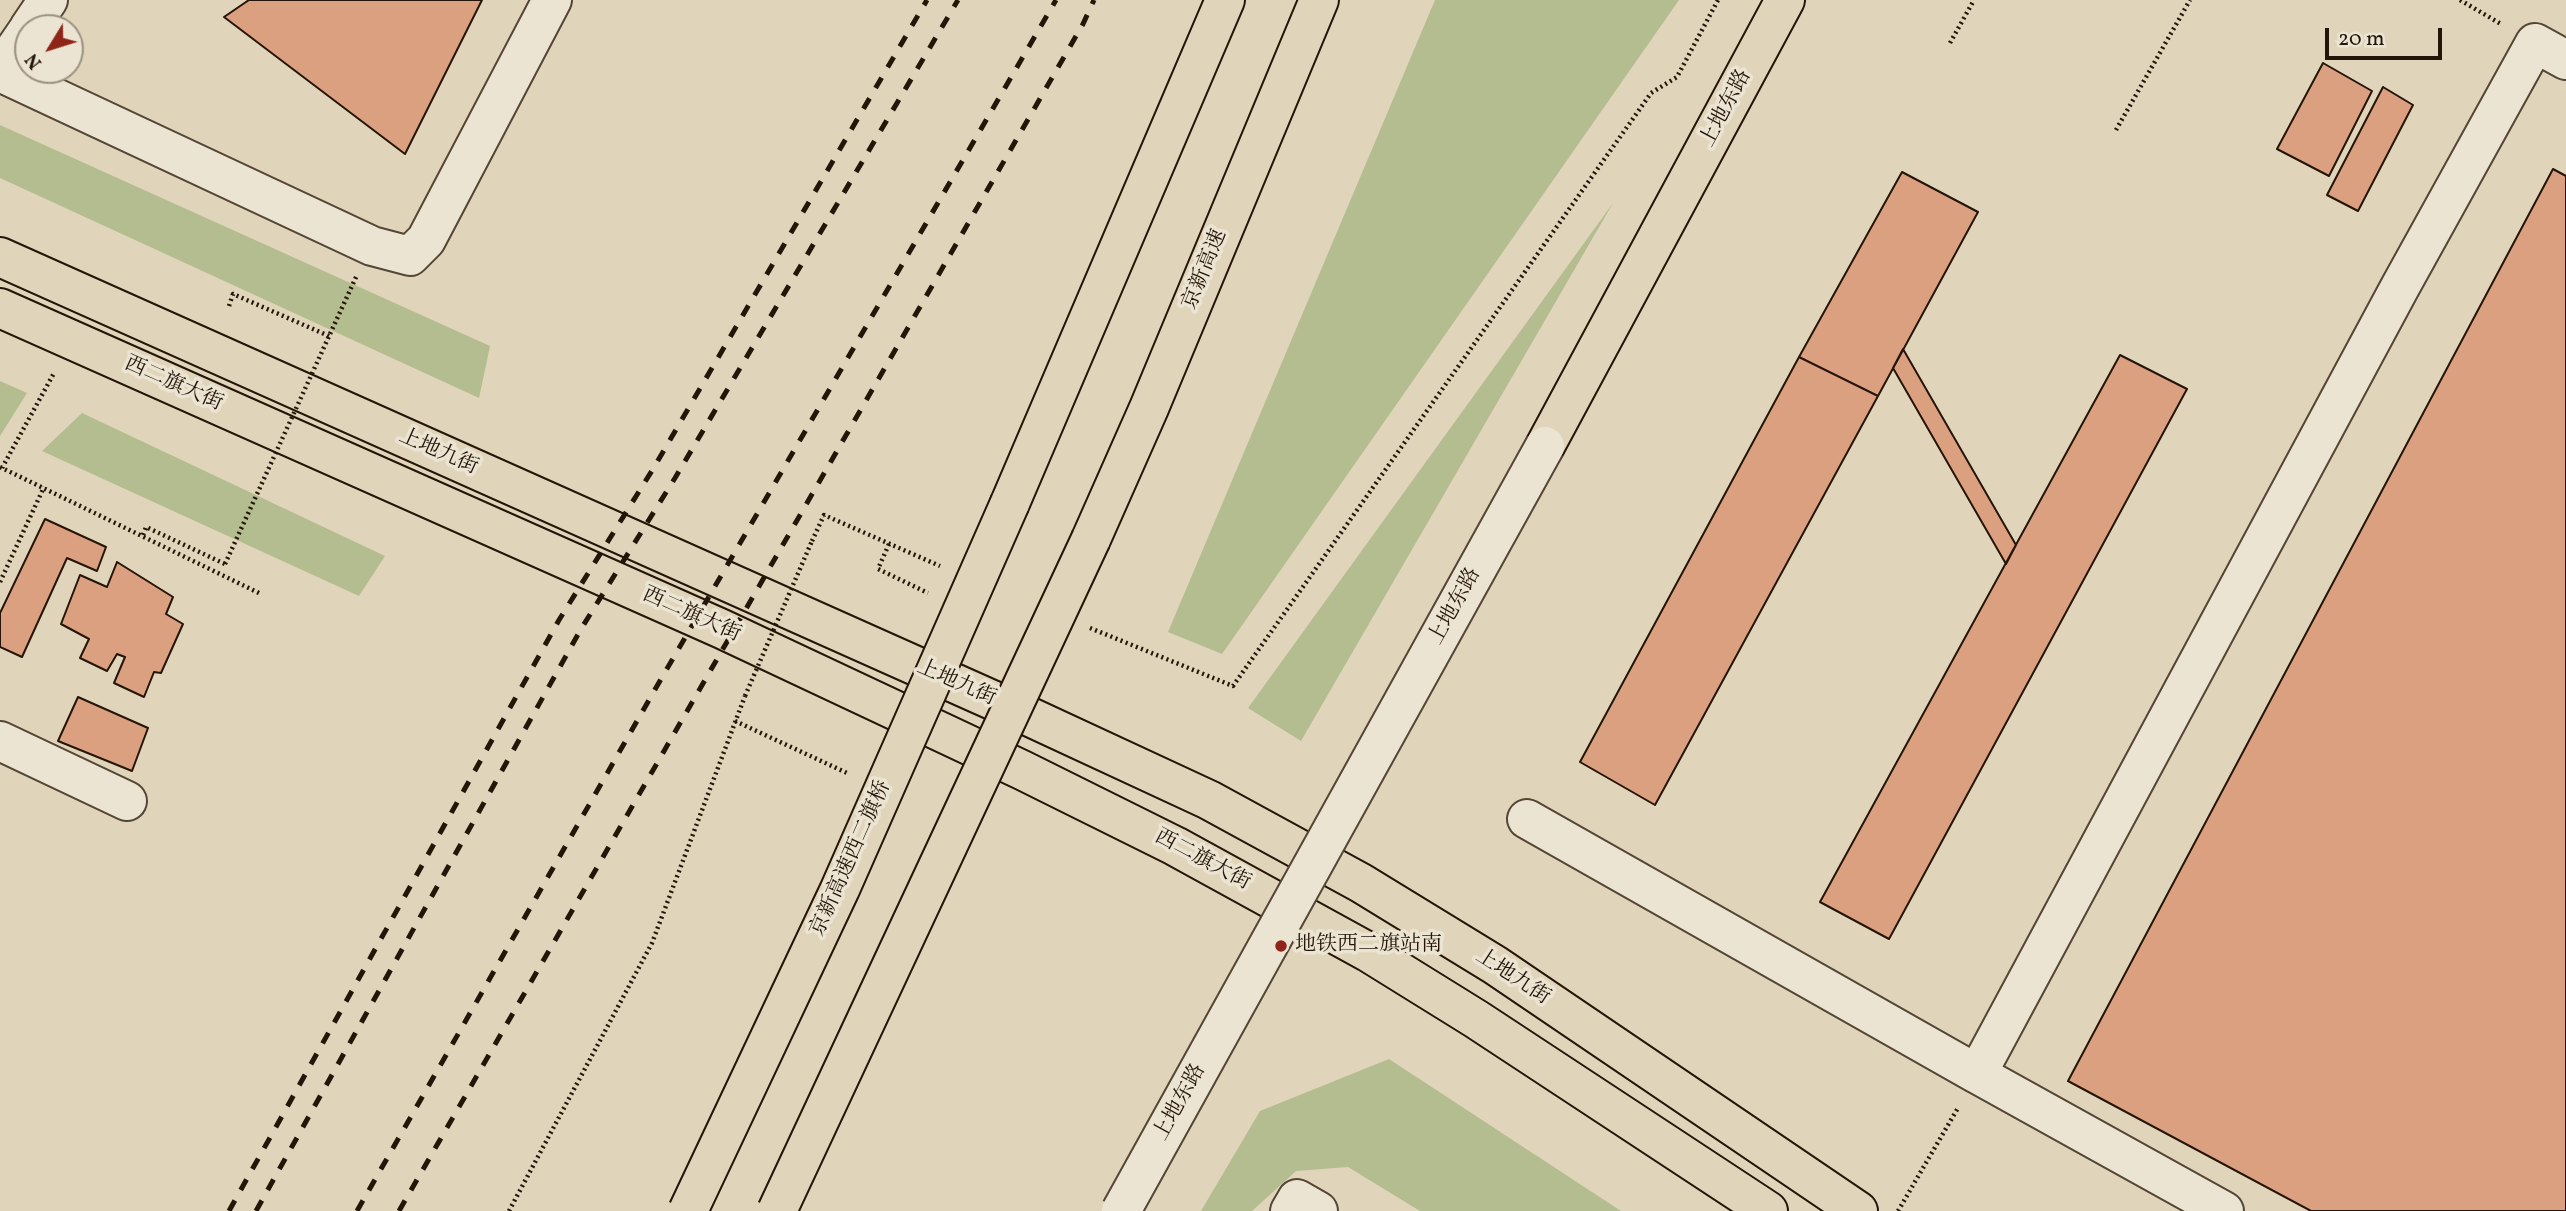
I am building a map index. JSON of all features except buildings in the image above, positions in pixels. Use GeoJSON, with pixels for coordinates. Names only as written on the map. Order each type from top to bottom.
{"type":"FeatureCollection","features":[{"type":"Feature","properties":{"kind":"main road","name":"京新高速西二旗桥"},"geometry":{"type":"LineString","coordinates":[[688,1211],[840,889],[1010,503],[1224,0]]}},
{"type":"Feature","properties":{"kind":"main road","name":"京新高速"},"geometry":{"type":"LineString","coordinates":[[777,1211],[1091,539],[1149,408],[1319,0]]}},
{"type":"Feature","properties":{"kind":"main road","name":"上地东路"},"geometry":{"type":"LineString","coordinates":[[1545,446],[1785,0]]}},
{"type":"Feature","properties":{"kind":"main road","name":"上地九街"},"geometry":{"type":"LineString","coordinates":[[0,257],[1209,800],[1361,883],[1494,965],[1858,1211]]}},
{"type":"Feature","properties":{"kind":"main road","name":"西二旗大街"},"geometry":{"type":"LineString","coordinates":[[0,308],[722,629],[1022,769],[1175,846],[1368,952],[1476,1019],[1768,1211]]}},
{"type":"Feature","properties":{"kind":"street"},"geometry":{"type":"LineString","coordinates":[[14,51],[0,71],[372,246],[410,256],[426,240],[552,0]]}},
{"type":"Feature","properties":{"kind":"street"},"geometry":{"type":"LineString","coordinates":[[1978,1074],[2394,299],[2551,51]]}},
{"type":"Feature","properties":{"kind":"street","name":"上地东路"},"geometry":{"type":"LineString","coordinates":[[1121,1211],[1545,446]]}},
{"type":"Feature","properties":{"kind":"street"},"geometry":{"type":"LineString","coordinates":[[0,741],[127,801]]}},
{"type":"Feature","properties":{"kind":"street"},"geometry":{"type":"LineString","coordinates":[[1527,819],[2224,1211]]}},
{"type":"Feature","properties":{"kind":"street"},"geometry":{"type":"LineString","coordinates":[[1290,1211],[1297,1199],[1318,1211]]}},
{"type":"Feature","properties":{"kind":"path"},"geometry":{"type":"LineString","coordinates":[[1079,623],[1233,686],[1651,93],[1677,77],[1718,0]]}},
{"type":"Feature","properties":{"kind":"path"},"geometry":{"type":"LineString","coordinates":[[1951,43],[1974,0]]}},
{"type":"Feature","properties":{"kind":"path"},"geometry":{"type":"LineString","coordinates":[[2116,130],[2190,0]]}},
{"type":"Feature","properties":{"kind":"path"},"geometry":{"type":"LineString","coordinates":[[2460,0],[2551,51]]}},
{"type":"Feature","properties":{"kind":"path"},"geometry":{"type":"LineString","coordinates":[[143,535],[146,527],[225,564],[357,275]]}},
{"type":"Feature","properties":{"kind":"path"},"geometry":{"type":"LineString","coordinates":[[229,306],[233,294],[329,336]]}},
{"type":"Feature","properties":{"kind":"path"},"geometry":{"type":"LineString","coordinates":[[71,340],[1,467],[261,594]]}},
{"type":"Feature","properties":{"kind":"path"},"geometry":{"type":"LineString","coordinates":[[0,582],[44,487]]}},
{"type":"Feature","properties":{"kind":"path"},"geometry":{"type":"LineString","coordinates":[[509,1211],[652,943],[745,696],[824,515],[951,571]]}},
{"type":"Feature","properties":{"kind":"path"},"geometry":{"type":"LineString","coordinates":[[890,544],[878,569],[930,593]]}},
{"type":"Feature","properties":{"kind":"path"},"geometry":{"type":"LineString","coordinates":[[735,721],[849,774]]}},
{"type":"Feature","properties":{"kind":"path"},"geometry":{"type":"LineString","coordinates":[[1898,1211],[1978,1074]]}},
{"type":"Feature","properties":{"kind":"green space"},"geometry":{"type":"Polygon","coordinates":[[[1435,0],[1679,0],[1222,654],[1168,632],[1435,0]]]}},
{"type":"Feature","properties":{"kind":"green space"},"geometry":{"type":"Polygon","coordinates":[[[0,125],[490,346],[479,398],[0,178],[0,125]]]}},
{"type":"Feature","properties":{"kind":"green space"},"geometry":{"type":"Polygon","coordinates":[[[1613,203],[1301,741],[1248,708],[1613,203]]]}},
{"type":"Feature","properties":{"kind":"green space"},"geometry":{"type":"Polygon","coordinates":[[[0,381],[27,393],[0,436],[0,381]]]}},
{"type":"Feature","properties":{"kind":"green space"},"geometry":{"type":"Polygon","coordinates":[[[82,413],[385,556],[359,596],[42,451],[82,413]]]}},
{"type":"Feature","properties":{"kind":"green space"},"geometry":{"type":"Polygon","coordinates":[[[1389,1059],[1621,1211],[1420,1211],[1348,1167],[1296,1171],[1252,1211],[1201,1211],[1260,1111],[1389,1059]]]}},
{"type":"Feature","properties":{"kind":"railway"},"geometry":{"type":"LineString","coordinates":[[229,1211],[559,620],[653,469],[927,0]]}},
{"type":"Feature","properties":{"kind":"railway"},"geometry":{"type":"LineString","coordinates":[[256,1211],[581,629],[675,478],[958,0]]}},
{"type":"Feature","properties":{"kind":"railway"},"geometry":{"type":"LineString","coordinates":[[357,1211],[661,679],[1056,0]]}},
{"type":"Feature","properties":{"kind":"railway"},"geometry":{"type":"LineString","coordinates":[[399,1211],[1083,24],[1094,0]]}},
{"type":"Feature","properties":{"kind":"place","name":"地铁西二旗站南"},"geometry":{"type":"Point","coordinates":[1281,946]}}]}
